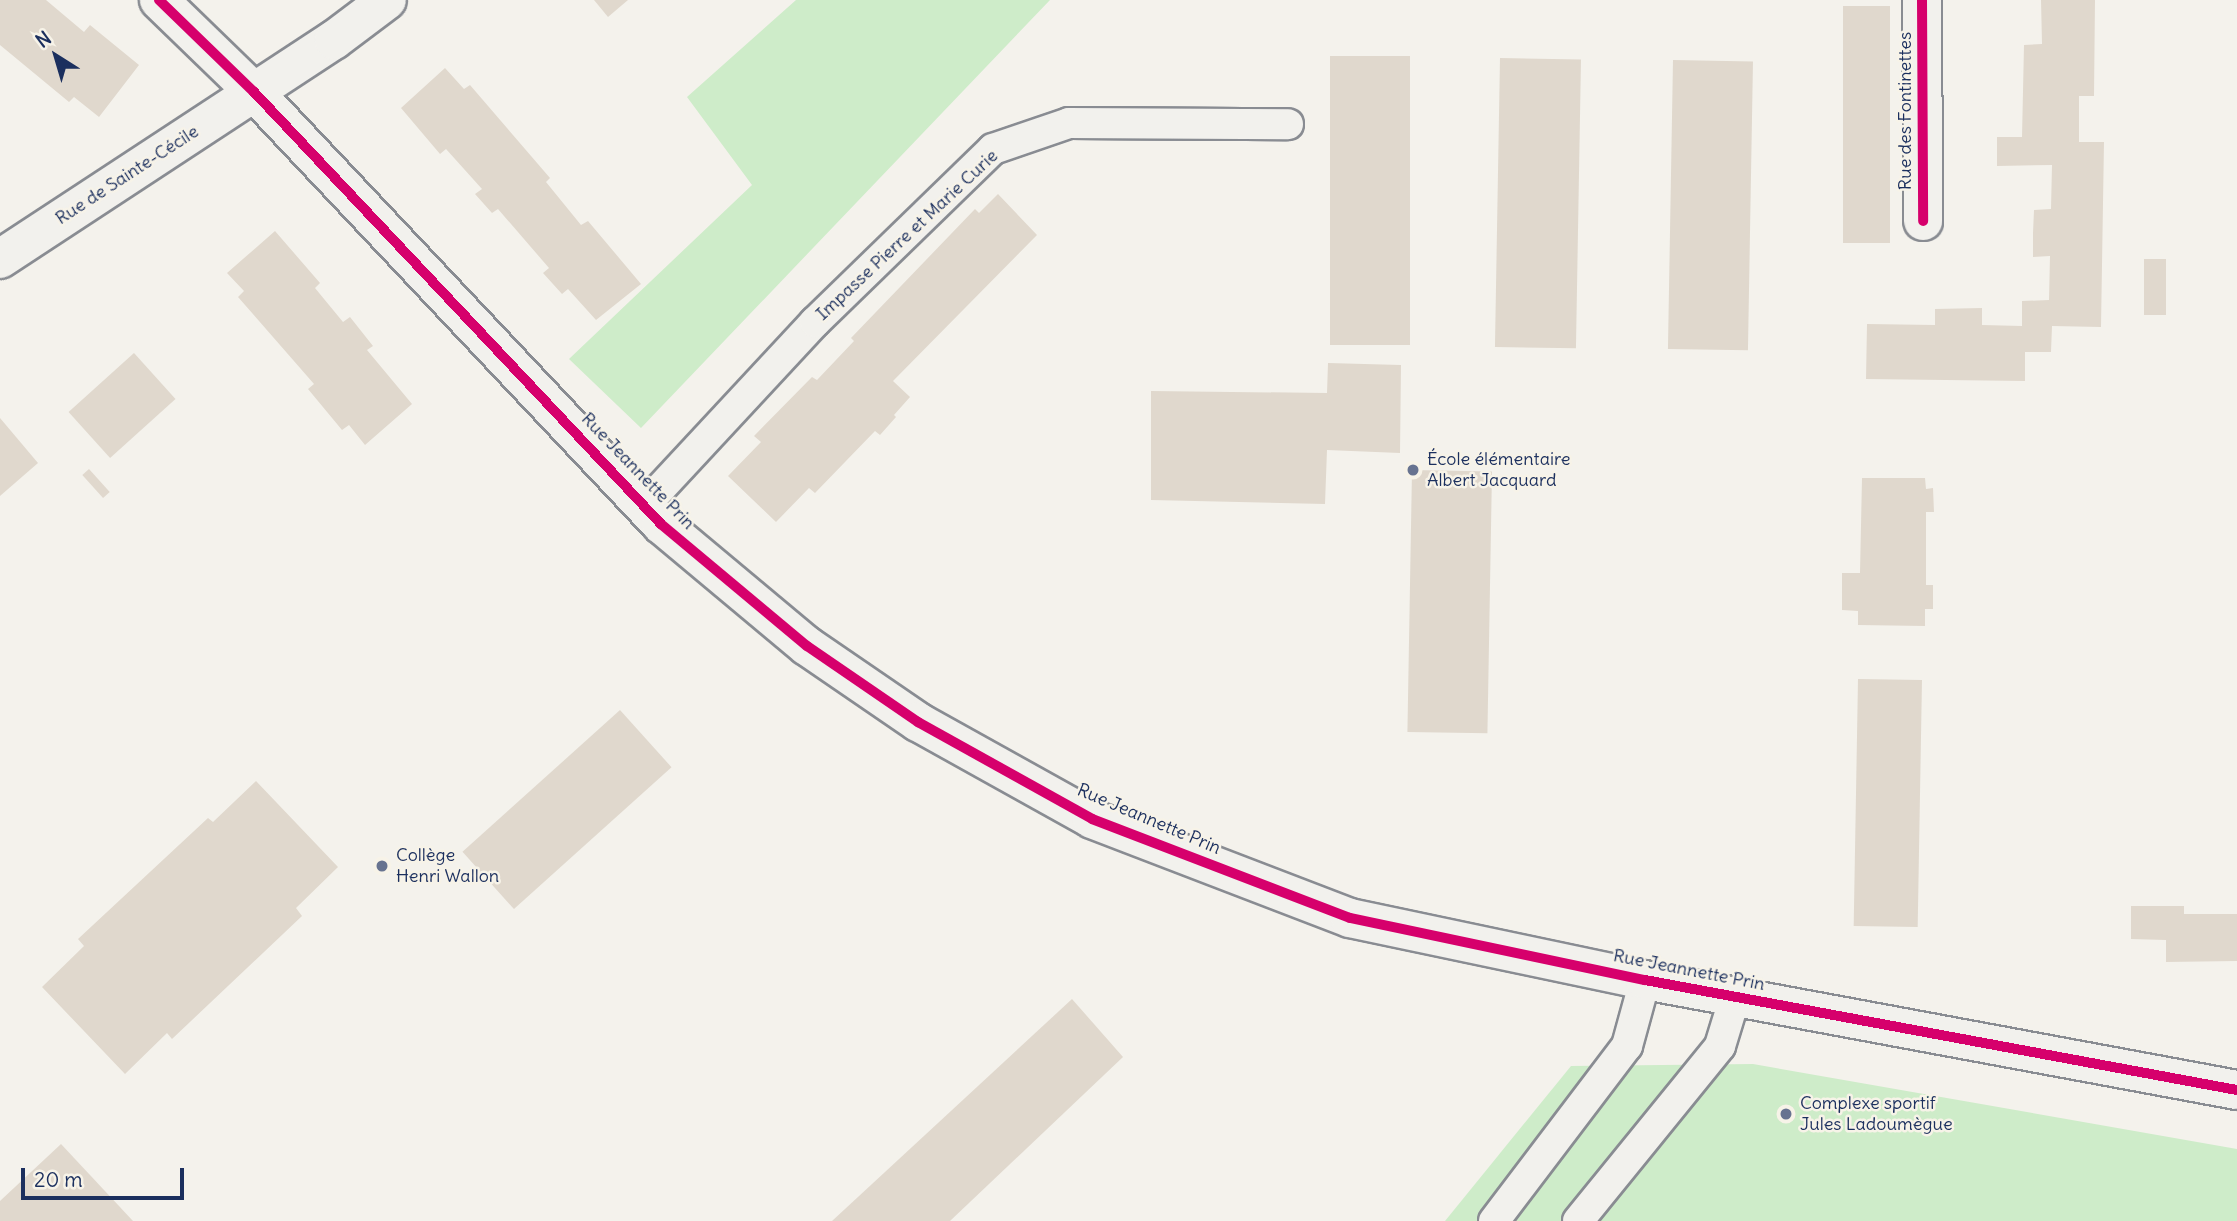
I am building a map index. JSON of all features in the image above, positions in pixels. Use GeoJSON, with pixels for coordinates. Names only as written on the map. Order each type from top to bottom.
{"type":"FeatureCollection","features":[{"type":"Feature","properties":{"kind":"street","name":"Rue Jeannette Prin"},"geometry":{"type":"LineString","coordinates":[[159,0],[254,92],[644,506],[807,646],[918,722],[1092,819],[1350,918],[1645,980],[2237,1090]]}},
{"type":"Feature","properties":{"kind":"street","name":"Rue de Sainte-Cécile"},"geometry":{"type":"LineString","coordinates":[[0,258],[334,40],[387,0]]}},
{"type":"Feature","properties":{"kind":"street","name":"Rue des Fontinettes"},"geometry":{"type":"LineString","coordinates":[[1922,0],[1923,221]]}},
{"type":"Feature","properties":{"kind":"lane","name":"Impasse Pierre et Marie Curie"},"geometry":{"type":"LineString","coordinates":[[644,506],[815,322],[993,149],[1069,123],[1288,124]]}},
{"type":"Feature","properties":{"kind":"lane"},"geometry":{"type":"LineString","coordinates":[[1494,1221],[1627,1046],[1645,980]]}},
{"type":"Feature","properties":{"kind":"lane"},"geometry":{"type":"LineString","coordinates":[[1578,1221],[1720,1046],[1735,997]]}},
{"type":"Feature","properties":{"kind":"green space"},"geometry":{"type":"Polygon","coordinates":[[[796,0],[1050,0],[641,428],[569,359],[752,185],[687,97],[796,0]]]}},
{"type":"Feature","properties":{"kind":"green space","name":"Complexe sportif Jules Ladoumègue"},"geometry":{"type":"Polygon","coordinates":[[[1753,1064],[2237,1149],[2237,1221],[1445,1221],[1571,1066],[1753,1064]]]}},
{"type":"Feature","properties":{"kind":"building"},"geometry":{"type":"Polygon","coordinates":[[[0,0],[46,0],[84,32],[90,25],[139,65],[99,117],[74,97],[69,102],[0,45],[0,0]]]}},
{"type":"Feature","properties":{"kind":"building"},"geometry":{"type":"Polygon","coordinates":[[[594,0],[628,0],[608,17],[594,0]]]}},
{"type":"Feature","properties":{"kind":"building"},"geometry":{"type":"Polygon","coordinates":[[[2041,0],[2095,0],[2094,96],[2079,96],[2079,142],[2104,142],[2101,327],[2052,326],[2051,352],[2025,352],[2025,381],[1866,379],[1867,324],[1935,325],[1935,309],[1982,308],[1982,325],[2022,326],[2022,301],[2049,300],[2050,256],[2033,257],[2033,233],[2034,210],[2051,209],[2052,165],[1997,166],[1997,137],[2022,137],[2024,45],[2042,44],[2041,0]]]}},
{"type":"Feature","properties":{"kind":"building"},"geometry":{"type":"Polygon","coordinates":[[[1843,6],[1890,6],[1890,243],[1843,243],[1843,6]]]}},
{"type":"Feature","properties":{"kind":"building"},"geometry":{"type":"Polygon","coordinates":[[[1330,56],[1410,56],[1410,345],[1330,345],[1330,56]]]}},
{"type":"Feature","properties":{"kind":"building"},"geometry":{"type":"Polygon","coordinates":[[[1500,58],[1581,59],[1576,348],[1495,347],[1500,58]]]}},
{"type":"Feature","properties":{"kind":"building"},"geometry":{"type":"Polygon","coordinates":[[[1673,60],[1753,61],[1748,350],[1668,349],[1673,60]]]}},
{"type":"Feature","properties":{"kind":"building"},"geometry":{"type":"Polygon","coordinates":[[[445,68],[464,89],[470,85],[550,178],[546,182],[581,225],[588,221],[641,284],[596,320],[568,289],[562,294],[543,273],[549,268],[498,209],[492,213],[475,194],[482,189],[446,149],[440,154],[401,108],[445,68]]]}},
{"type":"Feature","properties":{"kind":"building"},"geometry":{"type":"Polygon","coordinates":[[[998,194],[1037,235],[893,381],[910,397],[880,435],[875,431],[815,493],[809,488],[776,522],[728,476],[761,442],[754,436],[812,377],[817,380],[854,341],[851,338],[975,209],[979,213],[998,194]]]}},
{"type":"Feature","properties":{"kind":"building"},"geometry":{"type":"Polygon","coordinates":[[[275,231],[320,283],[315,288],[343,322],[350,317],[373,346],[367,350],[412,404],[365,445],[349,425],[342,430],[308,389],[314,384],[238,297],[244,291],[227,273],[275,231]]]}},
{"type":"Feature","properties":{"kind":"building"},"geometry":{"type":"Polygon","coordinates":[[[2144,259],[2166,259],[2166,315],[2144,315],[2144,259]]]}},
{"type":"Feature","properties":{"kind":"building"},"geometry":{"type":"Polygon","coordinates":[[[134,353],[175,399],[110,458],[69,412],[134,353]]]}},
{"type":"Feature","properties":{"kind":"building"},"geometry":{"type":"Polygon","coordinates":[[[1328,363],[1401,365],[1400,453],[1327,450],[1325,504],[1151,500],[1151,391],[1327,393],[1328,363]]]}},
{"type":"Feature","properties":{"kind":"building"},"geometry":{"type":"Polygon","coordinates":[[[0,418],[38,463],[0,496],[0,418]]]}},
{"type":"Feature","properties":{"kind":"building"},"geometry":{"type":"Polygon","coordinates":[[[89,469],[110,492],[103,498],[82,475],[89,469]]]}},
{"type":"Feature","properties":{"kind":"building"},"geometry":{"type":"Polygon","coordinates":[[[1412,470],[1492,471],[1487,733],[1407,732],[1412,470]]]}},
{"type":"Feature","properties":{"kind":"building"},"geometry":{"type":"Polygon","coordinates":[[[1862,478],[1925,478],[1926,489],[1933,488],[1934,512],[1926,512],[1926,585],[1933,585],[1933,609],[1925,609],[1925,626],[1858,625],[1858,611],[1842,610],[1842,573],[1860,573],[1862,478]]]}},
{"type":"Feature","properties":{"kind":"building"},"geometry":{"type":"Polygon","coordinates":[[[1858,679],[1922,680],[1918,927],[1854,926],[1858,679]]]}},
{"type":"Feature","properties":{"kind":"building"},"geometry":{"type":"Polygon","coordinates":[[[620,710],[672,767],[514,909],[462,852],[620,710]]]}},
{"type":"Feature","properties":{"kind":"building"},"geometry":{"type":"Polygon","coordinates":[[[256,781],[338,867],[296,908],[302,916],[172,1039],[167,1033],[125,1074],[42,987],[84,946],[78,939],[208,818],[213,822],[256,781]]]}},
{"type":"Feature","properties":{"kind":"building"},"geometry":{"type":"Polygon","coordinates":[[[2131,906],[2184,906],[2184,914],[2237,914],[2237,961],[2166,962],[2166,940],[2131,939],[2131,906]]]}},
{"type":"Feature","properties":{"kind":"building"},"geometry":{"type":"Polygon","coordinates":[[[1072,999],[1123,1057],[950,1221],[832,1221],[1072,999]]]}},
{"type":"Feature","properties":{"kind":"building"},"geometry":{"type":"Polygon","coordinates":[[[61,1144],[133,1221],[0,1221],[0,1201],[61,1144]]]}},
{"type":"Feature","properties":{"kind":"cycle path"},"geometry":{"type":"LineString","coordinates":[[159,0],[254,92],[661,524],[807,646],[918,722],[1092,819],[1350,918],[1645,980],[2237,1090]]}},
{"type":"Feature","properties":{"kind":"cycle path"},"geometry":{"type":"LineString","coordinates":[[1922,0],[1923,221]]}},
{"type":"Feature","properties":{"kind":"place","name":"École élémentaire Albert Jacquard"},"geometry":{"type":"Point","coordinates":[1413,470]}},
{"type":"Feature","properties":{"kind":"place","name":"Collège Henri Wallon"},"geometry":{"type":"Point","coordinates":[382,866]}},
{"type":"Feature","properties":{"kind":"place","name":"Complexe sportif Jules Ladoumègue"},"geometry":{"type":"Point","coordinates":[1786,1114]}}]}
